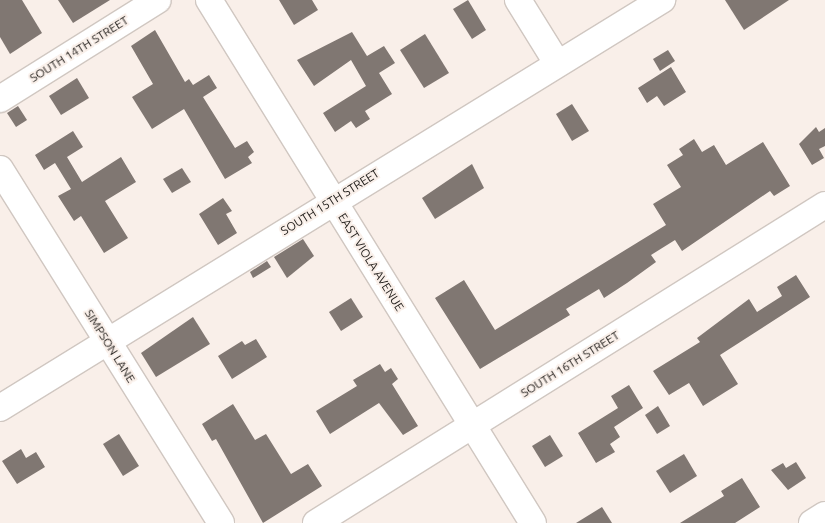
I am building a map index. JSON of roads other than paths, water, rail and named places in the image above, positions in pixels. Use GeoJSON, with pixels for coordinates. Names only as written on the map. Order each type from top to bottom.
{"type":"FeatureCollection","features":[{"type":"Feature","properties":{"kind":"street","name":"SOUTH 14TH STREET"},"geometry":{"type":"LineString","coordinates":[[0,99],[158,0]]}},
{"type":"Feature","properties":{"kind":"street","name":"EAST VIOLA AVENUE"},"geometry":{"type":"LineString","coordinates":[[209,0],[534,523]]}},
{"type":"Feature","properties":{"kind":"street"},"geometry":{"type":"LineString","coordinates":[[518,0],[558,63]]}},
{"type":"Feature","properties":{"kind":"street","name":"SOUTH 15TH STREET"},"geometry":{"type":"LineString","coordinates":[[0,408],[332,199],[662,0]]}},
{"type":"Feature","properties":{"kind":"street","name":"SIMPSON LANE"},"geometry":{"type":"LineString","coordinates":[[0,169],[221,523]]}},
{"type":"Feature","properties":{"kind":"street","name":"SOUTH 16TH STREET"},"geometry":{"type":"LineString","coordinates":[[316,523],[825,206]]}},
{"type":"Feature","properties":{"kind":"street"},"geometry":{"type":"LineString","coordinates":[[812,523],[825,515]]}}]}
